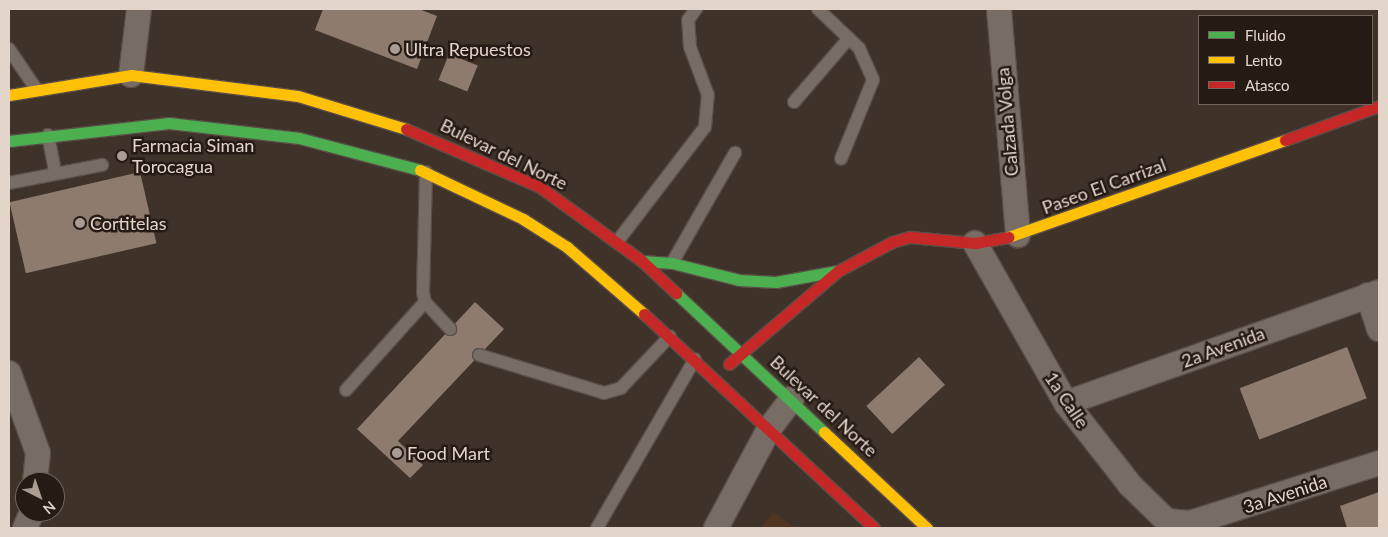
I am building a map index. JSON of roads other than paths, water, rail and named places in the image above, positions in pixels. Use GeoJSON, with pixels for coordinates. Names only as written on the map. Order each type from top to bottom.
{"type":"FeatureCollection","features":[{"type":"Feature","properties":{"kind":"main road","name":"Bulevar del Norte"},"geometry":{"type":"LineString","coordinates":[[9,95],[131,75],[298,96],[427,135],[540,188],[642,260],[927,528]]}},
{"type":"Feature","properties":{"kind":"main road","name":"Paseo El Carrizal"},"geometry":{"type":"LineString","coordinates":[[716,377],[742,352],[838,271],[902,239],[975,244],[1018,235],[1379,106]]}},
{"type":"Feature","properties":{"kind":"main road"},"geometry":{"type":"LineString","coordinates":[[9,141],[48,133],[169,122],[299,138],[426,172],[523,219],[567,247],[696,358],[874,528]]}},
{"type":"Feature","properties":{"kind":"main road","name":"Paseo El Carrizal"},"geometry":{"type":"LineString","coordinates":[[642,260],[672,263],[739,280],[776,282],[838,271]]}},
{"type":"Feature","properties":{"kind":"street"},"geometry":{"type":"LineString","coordinates":[[131,75],[139,9]]}},
{"type":"Feature","properties":{"kind":"street","name":"Calzada Volga"},"geometry":{"type":"LineString","coordinates":[[999,9],[1018,235]]}},
{"type":"Feature","properties":{"kind":"street","name":"1a Calle"},"geometry":{"type":"LineString","coordinates":[[975,244],[1066,403],[1154,509],[1179,525],[1190,523]]}},
{"type":"Feature","properties":{"kind":"street"},"geometry":{"type":"LineString","coordinates":[[1374,294],[1379,329]]}},
{"type":"Feature","properties":{"kind":"street","name":"2a Avenida"},"geometry":{"type":"LineString","coordinates":[[1066,403],[1374,294]]}},
{"type":"Feature","properties":{"kind":"street"},"geometry":{"type":"LineString","coordinates":[[9,373],[38,453],[36,472]]}},
{"type":"Feature","properties":{"kind":"street"},"geometry":{"type":"LineString","coordinates":[[716,528],[769,429],[792,399]]}},
{"type":"Feature","properties":{"kind":"street","name":"3a Avenida"},"geometry":{"type":"LineString","coordinates":[[1190,523],[1379,463]]}},
{"type":"Feature","properties":{"kind":"lane"},"geometry":{"type":"LineString","coordinates":[[617,242],[705,126],[708,95],[690,47],[688,20],[696,9]]}},
{"type":"Feature","properties":{"kind":"lane"},"geometry":{"type":"LineString","coordinates":[[818,9],[849,38],[869,61],[873,80],[841,160]]}},
{"type":"Feature","properties":{"kind":"lane"},"geometry":{"type":"LineString","coordinates":[[794,102],[849,38]]}},
{"type":"Feature","properties":{"kind":"lane"},"geometry":{"type":"LineString","coordinates":[[9,49],[37,90]]}},
{"type":"Feature","properties":{"kind":"lane"},"geometry":{"type":"LineString","coordinates":[[48,133],[55,172]]}},
{"type":"Feature","properties":{"kind":"lane"},"geometry":{"type":"LineString","coordinates":[[672,263],[735,153]]}},
{"type":"Feature","properties":{"kind":"lane"},"geometry":{"type":"LineString","coordinates":[[9,183],[55,172],[102,165]]}},
{"type":"Feature","properties":{"kind":"lane"},"geometry":{"type":"LineString","coordinates":[[346,390],[426,302],[426,172]]}},
{"type":"Feature","properties":{"kind":"lane"},"geometry":{"type":"LineString","coordinates":[[426,302],[450,328]]}},
{"type":"Feature","properties":{"kind":"lane"},"geometry":{"type":"LineString","coordinates":[[479,355],[604,393],[621,388],[670,336]]}},
{"type":"Feature","properties":{"kind":"lane"},"geometry":{"type":"LineString","coordinates":[[597,528],[696,358]]}},
{"type":"Feature","properties":{"kind":"place","name":"Ultra Repuestos"},"geometry":{"type":"Point","coordinates":[395,49]}},
{"type":"Feature","properties":{"kind":"place","name":"Farmacia Siman Torocagua"},"geometry":{"type":"Point","coordinates":[122,156]}},
{"type":"Feature","properties":{"kind":"place","name":"Cortitelas"},"geometry":{"type":"Point","coordinates":[80,223]}},
{"type":"Feature","properties":{"kind":"place","name":"Food Mart"},"geometry":{"type":"Point","coordinates":[397,453]}}]}
